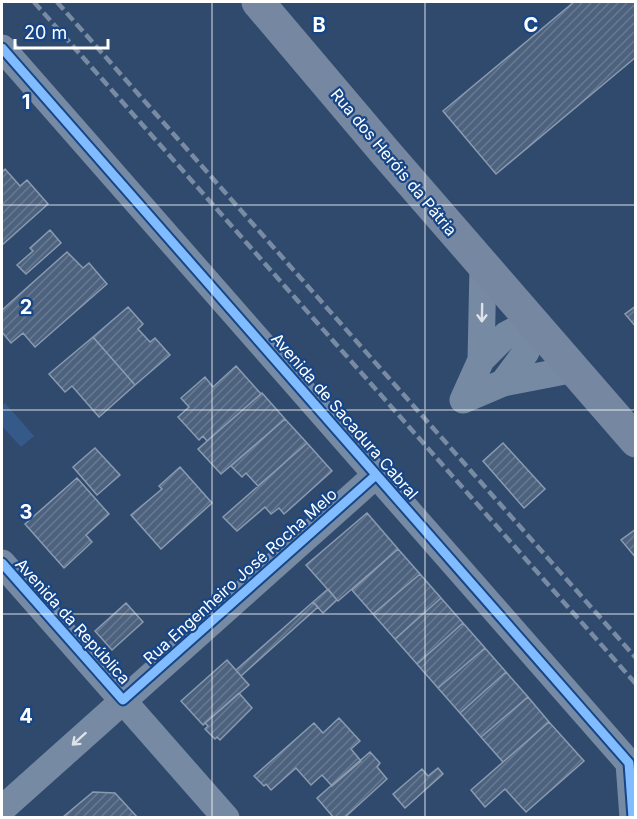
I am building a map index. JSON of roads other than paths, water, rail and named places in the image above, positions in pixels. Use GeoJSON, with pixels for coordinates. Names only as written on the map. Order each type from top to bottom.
{"type":"FeatureCollection","features":[{"type":"Feature","properties":{"kind":"main road","name":"Rua dos Heróis da Pátria"},"geometry":{"type":"LineString","coordinates":[[258,2],[636,441]]}},
{"type":"Feature","properties":{"kind":"street","name":"Avenida de Sacadura Cabral"},"geometry":{"type":"LineString","coordinates":[[2,48],[629,763],[633,818]]}},
{"type":"Feature","properties":{"kind":"street"},"geometry":{"type":"LineString","coordinates":[[481,360],[483,266]]}},
{"type":"Feature","properties":{"kind":"street"},"geometry":{"type":"LineString","coordinates":[[532,321],[506,335],[481,360],[463,400],[503,383],[575,369]]}},
{"type":"Feature","properties":{"kind":"street"},"geometry":{"type":"LineString","coordinates":[[503,383],[526,352],[532,321]]}},
{"type":"Feature","properties":{"kind":"street","name":"Rua Engenheiro José Rocha Melo"},"geometry":{"type":"LineString","coordinates":[[2,810],[376,475]]}},
{"type":"Feature","properties":{"kind":"street","name":"Avenida da República"},"geometry":{"type":"LineString","coordinates":[[2,563],[226,818]]}},
{"type":"Feature","properties":{"kind":"water"},"geometry":{"type":"Polygon","coordinates":[[[5,403],[34,436],[21,447],[2,426],[2,406],[5,403]]]}},
{"type":"Feature","properties":{"kind":"railway"},"geometry":{"type":"LineString","coordinates":[[34,2],[636,684]]}},
{"type":"Feature","properties":{"kind":"railway"},"geometry":{"type":"LineString","coordinates":[[57,2],[636,658]]}}]}
